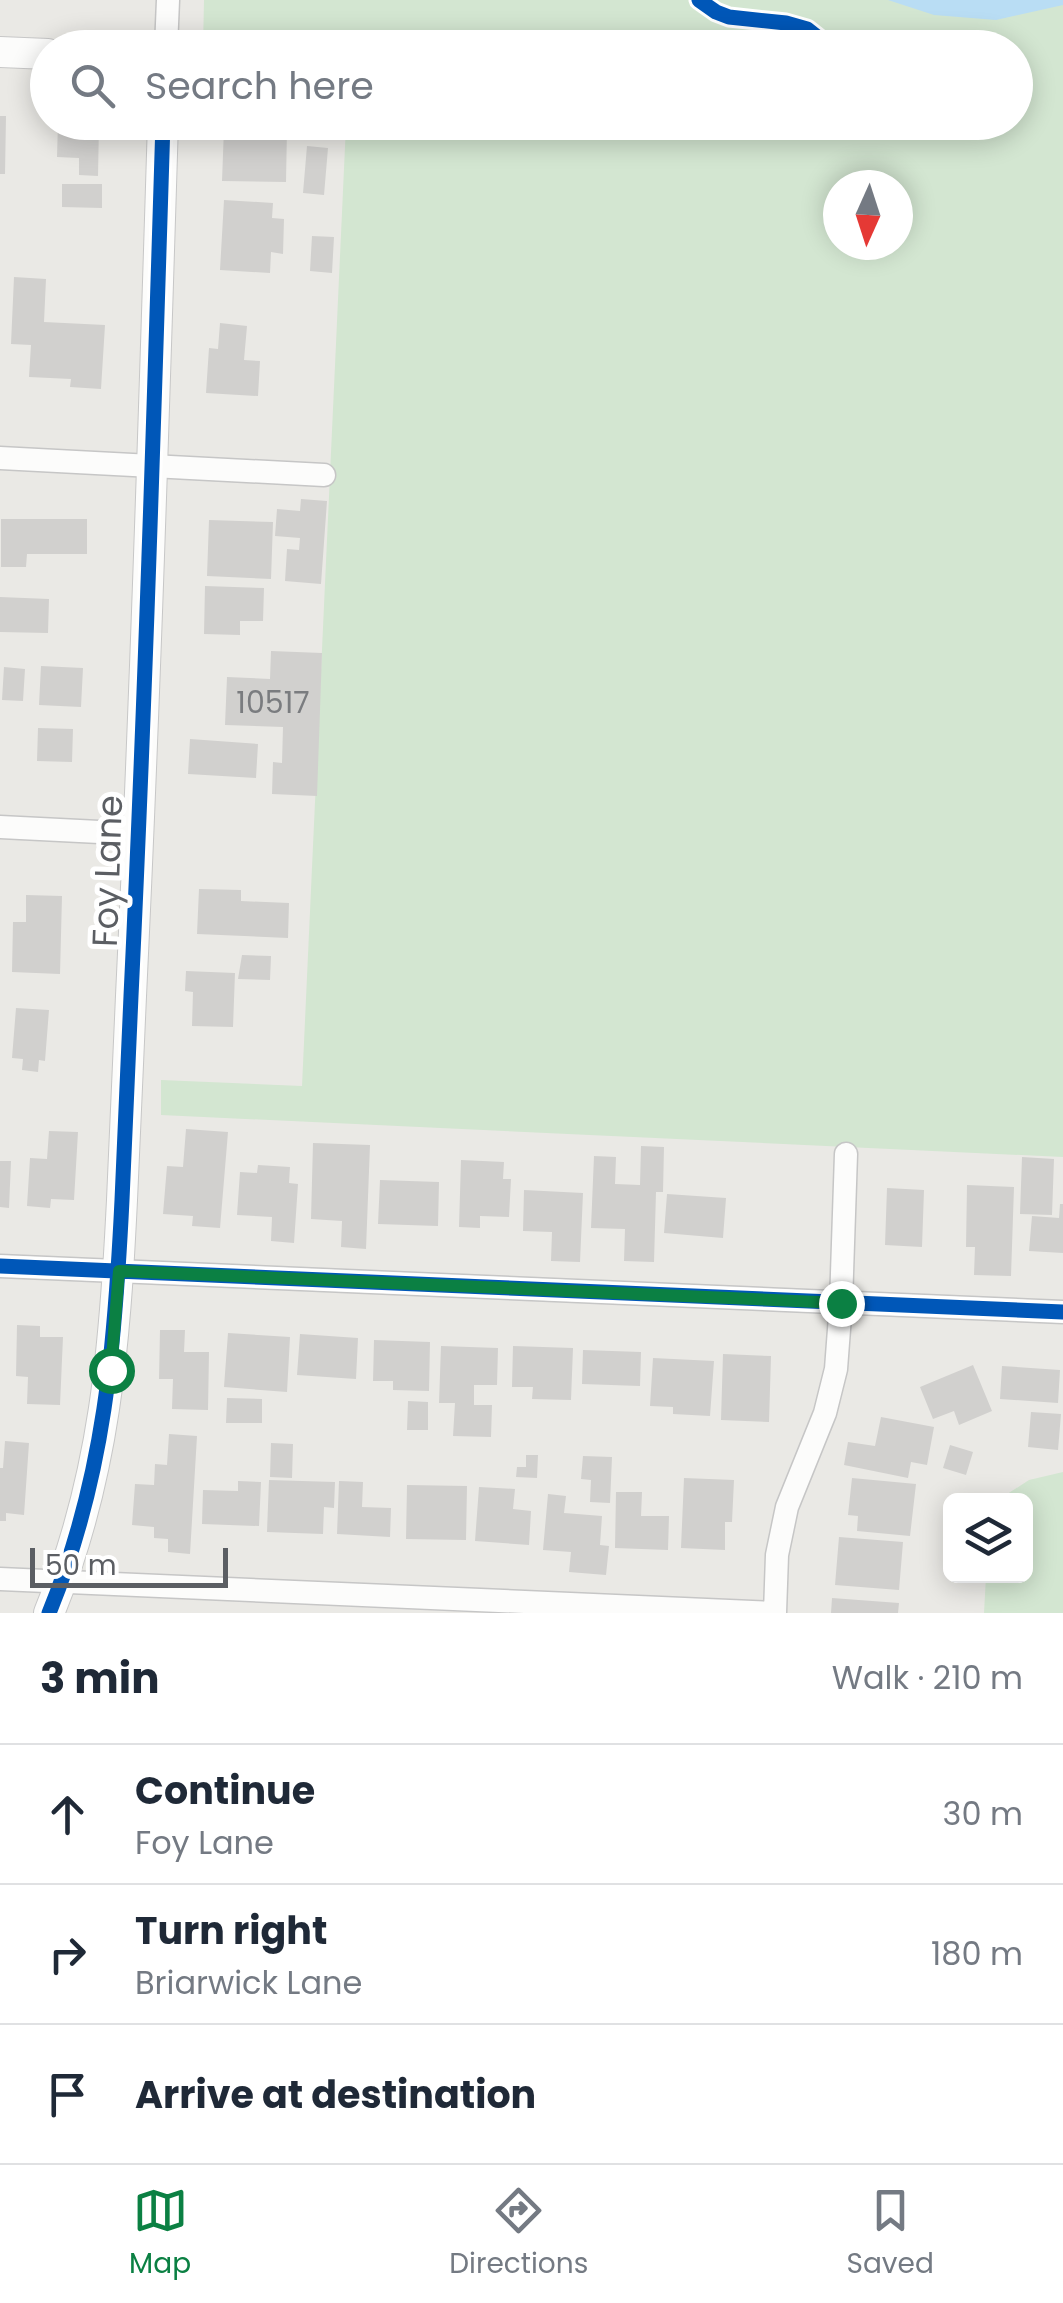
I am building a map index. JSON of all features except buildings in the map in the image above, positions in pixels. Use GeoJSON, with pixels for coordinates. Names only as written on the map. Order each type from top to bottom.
{"type":"FeatureCollection","features":[{"type":"Feature","properties":{"kind":"street"},"geometry":{"type":"LineString","coordinates":[[167,30],[168,0]]}},
{"type":"Feature","properties":{"kind":"street"},"geometry":{"type":"LineString","coordinates":[[0,52],[30,53]]}},
{"type":"Feature","properties":{"kind":"street","name":"Foy Lane"},"geometry":{"type":"LineString","coordinates":[[49,1613],[86,1506],[111,1370],[119,1271],[139,834],[162,140]]}},
{"type":"Feature","properties":{"kind":"street"},"geometry":{"type":"LineString","coordinates":[[0,458],[324,475]]}},
{"type":"Feature","properties":{"kind":"street"},"geometry":{"type":"LineString","coordinates":[[0,827],[139,834]]}},
{"type":"Feature","properties":{"kind":"street"},"geometry":{"type":"LineString","coordinates":[[0,1579],[775,1613],[778,1555],[787,1507],[825,1413],[836,1369],[846,1154]]}},
{"type":"Feature","properties":{"kind":"street"},"geometry":{"type":"LineString","coordinates":[[0,1266],[1063,1312]]}},
{"type":"Feature","properties":{"kind":"green space"},"geometry":{"type":"Polygon","coordinates":[[[204,0],[1063,0],[1063,1157],[161,1115],[161,1080],[302,1086],[345,140],[1033,140],[1033,30],[203,30],[204,0]]]}},
{"type":"Feature","properties":{"kind":"green space"},"geometry":{"type":"Polygon","coordinates":[[[1063,1472],[1063,1613],[984,1613],[986,1583],[1033,1583],[1033,1493],[1009,1493],[1029,1480],[1063,1472]]]}},
{"type":"Feature","properties":{"kind":"water"},"geometry":{"type":"Polygon","coordinates":[[[888,0],[1063,0],[1063,5],[996,20],[934,15],[888,0]]]}},
{"type":"Feature","properties":{"kind":"cycle path"},"geometry":{"type":"LineString","coordinates":[[699,0],[729,17],[786,23],[808,30]]}},
{"type":"Feature","properties":{"kind":"cycle path"},"geometry":{"type":"LineString","coordinates":[[49,1613],[68,1562],[95,1461],[116,1306],[141,778],[162,140]]}},
{"type":"Feature","properties":{"kind":"cycle path"},"geometry":{"type":"LineString","coordinates":[[0,1266],[1063,1312]]}},
{"type":"Feature","properties":{"kind":"route"},"geometry":{"type":"LineString","coordinates":[[111,1370],[119,1271],[841,1303]]}}]}
